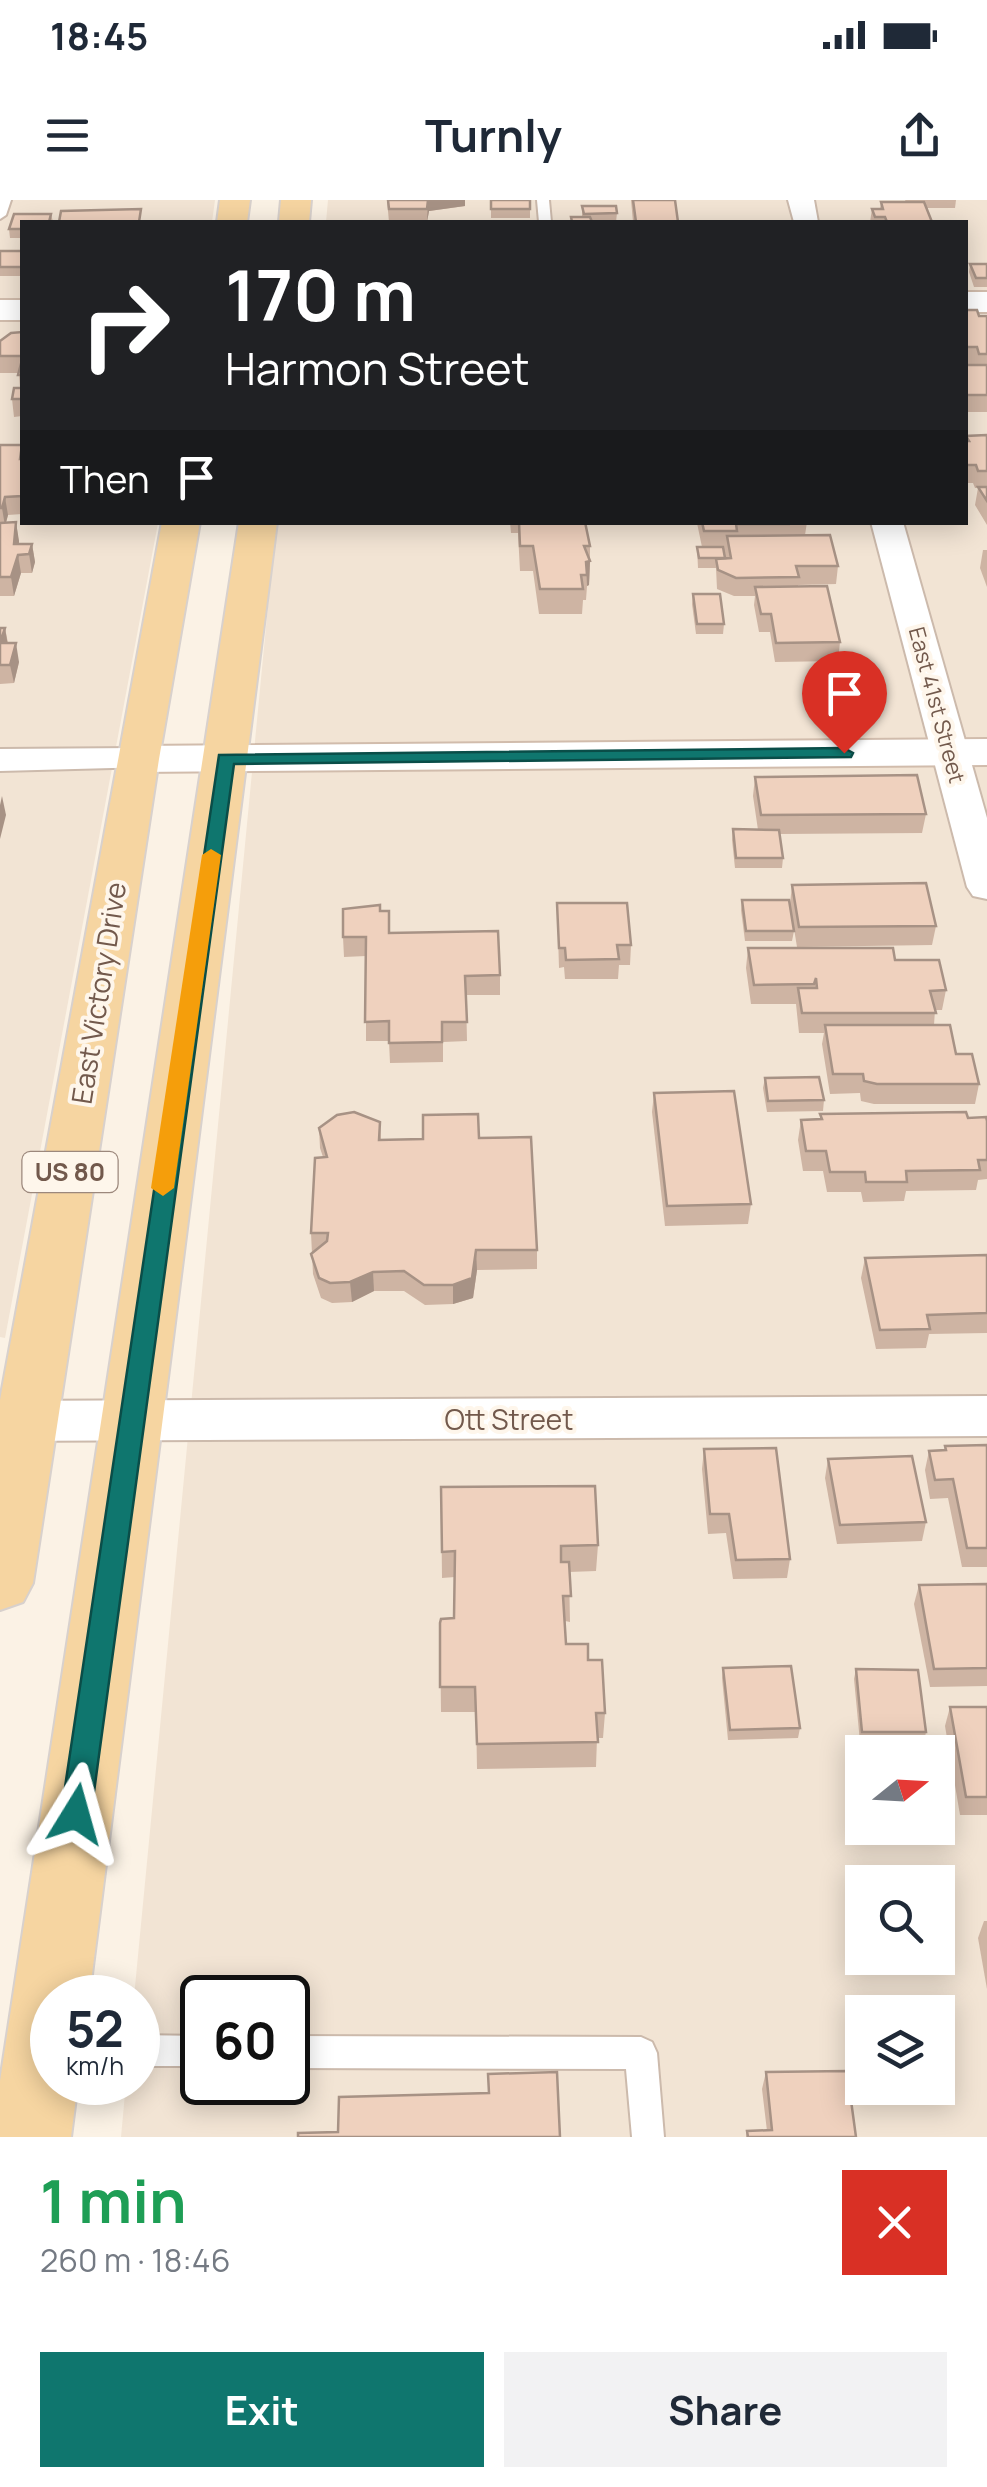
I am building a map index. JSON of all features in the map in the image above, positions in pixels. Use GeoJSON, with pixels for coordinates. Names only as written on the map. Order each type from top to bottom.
{"type":"FeatureCollection","features":[{"type":"Feature","properties":{"kind":"main road","name":"East Victory Drive"},"geometry":{"type":"LineString","coordinates":[[0,1582],[15,1421],[180,525]]}},
{"type":"Feature","properties":{"kind":"main road"},"geometry":{"type":"LineString","coordinates":[[58,1975],[131,1420],[258,525]]}},
{"type":"Feature","properties":{"kind":"main road"},"geometry":{"type":"LineString","coordinates":[[136,759],[968,752]]}},
{"type":"Feature","properties":{"kind":"main road"},"geometry":{"type":"LineString","coordinates":[[31,2137],[37,2105]]}},
{"type":"Feature","properties":{"kind":"street","name":"East 41st Street"},"geometry":{"type":"LineString","coordinates":[[887,525],[968,752],[987,888]]}},
{"type":"Feature","properties":{"kind":"street"},"geometry":{"type":"LineString","coordinates":[[0,760],[136,759]]}},
{"type":"Feature","properties":{"kind":"street","name":"Ott Street"},"geometry":{"type":"LineString","coordinates":[[15,1421],[987,1416]]}},
{"type":"Feature","properties":{"kind":"lane"},"geometry":{"type":"LineString","coordinates":[[0,215],[5,200]]}},
{"type":"Feature","properties":{"kind":"lane"},"geometry":{"type":"LineString","coordinates":[[310,2052],[641,2053],[648,2137]]}},
{"type":"Feature","properties":{"kind":"shaded area"},"geometry":{"type":"Polygon","coordinates":[[[0,200],[215,200],[212,220],[20,220],[20,525],[158,525],[5,1338],[0,1337],[0,200]]]}},
{"type":"Feature","properties":{"kind":"shaded area"},"geometry":{"type":"Polygon","coordinates":[[[328,200],[987,200],[987,293],[968,293],[968,220],[326,220],[328,200]]]}},
{"type":"Feature","properties":{"kind":"shaded area"},"geometry":{"type":"Polygon","coordinates":[[[968,320],[987,320],[987,2137],[121,2137],[124,2105],[160,2105],[160,1975],[136,1975],[276,525],[968,525],[968,320]]]}},
{"type":"Feature","properties":{"kind":"building"},"geometry":{"type":"Polygon","coordinates":[[[388,200],[428,200],[427,209],[389,209],[388,200]]]}},
{"type":"Feature","properties":{"kind":"building"},"geometry":{"type":"Polygon","coordinates":[[[491,200],[530,200],[530,209],[491,209],[491,200]]]}},
{"type":"Feature","properties":{"kind":"building"},"geometry":{"type":"Polygon","coordinates":[[[633,200],[675,200],[678,220],[636,220],[633,200]]]}},
{"type":"Feature","properties":{"kind":"building"},"geometry":{"type":"Polygon","coordinates":[[[881,202],[924,202],[931,220],[875,217],[872,209],[883,209],[881,202]]]}},
{"type":"Feature","properties":{"kind":"building"},"geometry":{"type":"Polygon","coordinates":[[[582,206],[616,206],[617,213],[584,214],[582,206]]]}},
{"type":"Feature","properties":{"kind":"building"},"geometry":{"type":"Polygon","coordinates":[[[141,209],[139,220],[59,220],[61,211],[141,209]]]}},
{"type":"Feature","properties":{"kind":"building"},"geometry":{"type":"Polygon","coordinates":[[[14,214],[51,214],[50,220],[20,220],[20,229],[9,229],[14,214]]]}},
{"type":"Feature","properties":{"kind":"building"},"geometry":{"type":"Polygon","coordinates":[[[0,251],[20,251],[20,267],[0,267],[0,251]]]}},
{"type":"Feature","properties":{"kind":"building"},"geometry":{"type":"Polygon","coordinates":[[[970,264],[987,264],[987,278],[976,278],[970,264]]]}},
{"type":"Feature","properties":{"kind":"building"},"geometry":{"type":"Polygon","coordinates":[[[968,310],[987,316],[987,354],[979,354],[977,347],[968,347],[968,310]]]}},
{"type":"Feature","properties":{"kind":"building"},"geometry":{"type":"Polygon","coordinates":[[[20,332],[20,356],[0,356],[0,341],[20,332]]]}},
{"type":"Feature","properties":{"kind":"building"},"geometry":{"type":"Polygon","coordinates":[[[968,365],[987,365],[987,395],[968,395],[968,365]]]}},
{"type":"Feature","properties":{"kind":"building"},"geometry":{"type":"Polygon","coordinates":[[[14,388],[20,388],[20,399],[12,399],[14,388]]]}},
{"type":"Feature","properties":{"kind":"building"},"geometry":{"type":"Polygon","coordinates":[[[987,435],[987,471],[968,465],[968,436],[987,435]]]}},
{"type":"Feature","properties":{"kind":"building"},"geometry":{"type":"Polygon","coordinates":[[[0,445],[20,445],[20,496],[5,497],[0,508],[0,445]]]}},
{"type":"Feature","properties":{"kind":"building"},"geometry":{"type":"Polygon","coordinates":[[[978,487],[987,487],[987,501],[978,487]]]}},
{"type":"Feature","properties":{"kind":"building"},"geometry":{"type":"Polygon","coordinates":[[[16,522],[14,544],[32,544],[29,554],[18,555],[11,577],[0,577],[0,523],[16,522]]]}},
{"type":"Feature","properties":{"kind":"building"},"geometry":{"type":"Polygon","coordinates":[[[519,525],[586,525],[590,546],[584,546],[590,561],[586,562],[587,575],[581,575],[583,589],[540,589],[533,546],[520,546],[519,525]]]}},
{"type":"Feature","properties":{"kind":"building"},"geometry":{"type":"Polygon","coordinates":[[[703,525],[736,525],[737,531],[704,531],[703,525]]]}},
{"type":"Feature","properties":{"kind":"building"},"geometry":{"type":"Polygon","coordinates":[[[830,535],[838,566],[796,566],[799,577],[736,578],[718,570],[716,559],[731,558],[727,536],[830,535]]]}},
{"type":"Feature","properties":{"kind":"building"},"geometry":{"type":"Polygon","coordinates":[[[697,547],[723,547],[725,558],[699,558],[697,547]]]}},
{"type":"Feature","properties":{"kind":"building"},"geometry":{"type":"Polygon","coordinates":[[[827,586],[840,642],[776,643],[771,614],[761,614],[755,587],[827,586]]]}},
{"type":"Feature","properties":{"kind":"building"},"geometry":{"type":"Polygon","coordinates":[[[693,594],[720,594],[724,624],[697,624],[693,594]]]}},
{"type":"Feature","properties":{"kind":"building"},"geometry":{"type":"Polygon","coordinates":[[[0,643],[16,643],[10,665],[0,665],[0,643]]]}},
{"type":"Feature","properties":{"kind":"building"},"geometry":{"type":"Polygon","coordinates":[[[917,775],[926,814],[761,815],[755,777],[917,775]]]}},
{"type":"Feature","properties":{"kind":"building"},"geometry":{"type":"Polygon","coordinates":[[[733,829],[779,830],[783,858],[736,858],[733,829]]]}},
{"type":"Feature","properties":{"kind":"building"},"geometry":{"type":"Polygon","coordinates":[[[926,883],[936,926],[799,927],[792,885],[926,883]]]}},
{"type":"Feature","properties":{"kind":"building"},"geometry":{"type":"Polygon","coordinates":[[[742,900],[789,900],[794,931],[746,931],[742,900]]]}},
{"type":"Feature","properties":{"kind":"building"},"geometry":{"type":"Polygon","coordinates":[[[557,903],[627,903],[631,945],[617,945],[619,959],[566,960],[565,948],[559,948],[557,903]]]}},
{"type":"Feature","properties":{"kind":"building"},"geometry":{"type":"Polygon","coordinates":[[[380,905],[380,911],[389,911],[389,933],[498,931],[500,975],[465,976],[467,1022],[442,1022],[442,1042],[389,1043],[389,1021],[365,1022],[366,937],[343,937],[343,909],[380,905]]]}},
{"type":"Feature","properties":{"kind":"building"},"geometry":{"type":"Polygon","coordinates":[[[748,948],[893,948],[895,960],[939,960],[946,990],[930,991],[936,1013],[802,1013],[798,988],[817,988],[816,978],[814,984],[754,985],[748,948]]]}},
{"type":"Feature","properties":{"kind":"building"},"geometry":{"type":"Polygon","coordinates":[[[825,1025],[950,1025],[956,1054],[972,1054],[979,1084],[877,1084],[864,1081],[863,1074],[833,1074],[825,1025]]]}},
{"type":"Feature","properties":{"kind":"building"},"geometry":{"type":"Polygon","coordinates":[[[819,1077],[824,1100],[768,1101],[765,1078],[819,1077]]]}},
{"type":"Feature","properties":{"kind":"building"},"geometry":{"type":"Polygon","coordinates":[[[734,1091],[751,1204],[667,1206],[654,1093],[734,1091]]]}},
{"type":"Feature","properties":{"kind":"building"},"geometry":{"type":"Polygon","coordinates":[[[354,1112],[380,1122],[379,1140],[423,1139],[423,1115],[478,1114],[479,1138],[531,1137],[537,1250],[476,1250],[472,1278],[453,1285],[424,1285],[404,1271],[373,1272],[350,1282],[330,1283],[319,1278],[311,1254],[327,1241],[328,1233],[311,1233],[315,1158],[327,1157],[319,1128],[337,1115],[354,1112]]]}},
{"type":"Feature","properties":{"kind":"building"},"geometry":{"type":"Polygon","coordinates":[[[966,1112],[968,1118],[986,1117],[987,1121],[987,1160],[978,1160],[980,1170],[906,1171],[907,1182],[866,1182],[865,1172],[830,1172],[826,1151],[806,1151],[801,1120],[822,1119],[820,1114],[966,1112]]]}},
{"type":"Feature","properties":{"kind":"building"},"geometry":{"type":"Polygon","coordinates":[[[987,1255],[987,1313],[927,1315],[930,1329],[880,1330],[865,1258],[987,1255]]]}},
{"type":"Feature","properties":{"kind":"building"},"geometry":{"type":"Polygon","coordinates":[[[987,1445],[987,1548],[967,1548],[953,1479],[935,1480],[929,1451],[946,1450],[945,1446],[987,1445]]]}},
{"type":"Feature","properties":{"kind":"building"},"geometry":{"type":"Polygon","coordinates":[[[776,1448],[790,1559],[736,1560],[729,1514],[710,1514],[704,1449],[776,1448]]]}},
{"type":"Feature","properties":{"kind":"building"},"geometry":{"type":"Polygon","coordinates":[[[912,1456],[926,1522],[840,1525],[828,1459],[912,1456]]]}},
{"type":"Feature","properties":{"kind":"building"},"geometry":{"type":"Polygon","coordinates":[[[595,1486],[598,1545],[561,1546],[561,1562],[569,1562],[571,1596],[563,1596],[566,1644],[588,1644],[588,1660],[602,1660],[605,1713],[596,1713],[598,1742],[477,1744],[475,1687],[440,1687],[440,1623],[441,1619],[454,1618],[455,1551],[442,1552],[441,1487],[595,1486]]]}},
{"type":"Feature","properties":{"kind":"building"},"geometry":{"type":"Polygon","coordinates":[[[987,1584],[987,1668],[934,1669],[919,1585],[987,1584]]]}},
{"type":"Feature","properties":{"kind":"building"},"geometry":{"type":"Polygon","coordinates":[[[791,1666],[800,1728],[730,1730],[723,1668],[791,1666]]]}},
{"type":"Feature","properties":{"kind":"building"},"geometry":{"type":"Polygon","coordinates":[[[856,1669],[918,1670],[926,1732],[862,1732],[856,1669]]]}},
{"type":"Feature","properties":{"kind":"building"},"geometry":{"type":"Polygon","coordinates":[[[950,1707],[987,1707],[987,1797],[966,1797],[950,1707]]]}},
{"type":"Feature","properties":{"kind":"building"},"geometry":{"type":"Polygon","coordinates":[[[845,2071],[845,2105],[852,2105],[856,2137],[748,2137],[747,2131],[772,2130],[766,2072],[845,2071]]]}},
{"type":"Feature","properties":{"kind":"building"},"geometry":{"type":"Polygon","coordinates":[[[557,2072],[560,2137],[298,2137],[298,2133],[338,2132],[339,2097],[489,2093],[488,2074],[557,2072]]]}},
{"type":"Feature","properties":{"kind":"slow traffic"},"geometry":{"type":"LineString","coordinates":[[163,1188],[211,855]]}},
{"type":"Feature","properties":{"kind":"route"},"geometry":{"type":"LineString","coordinates":[[76,1814],[226,758],[844,753]]}}]}
